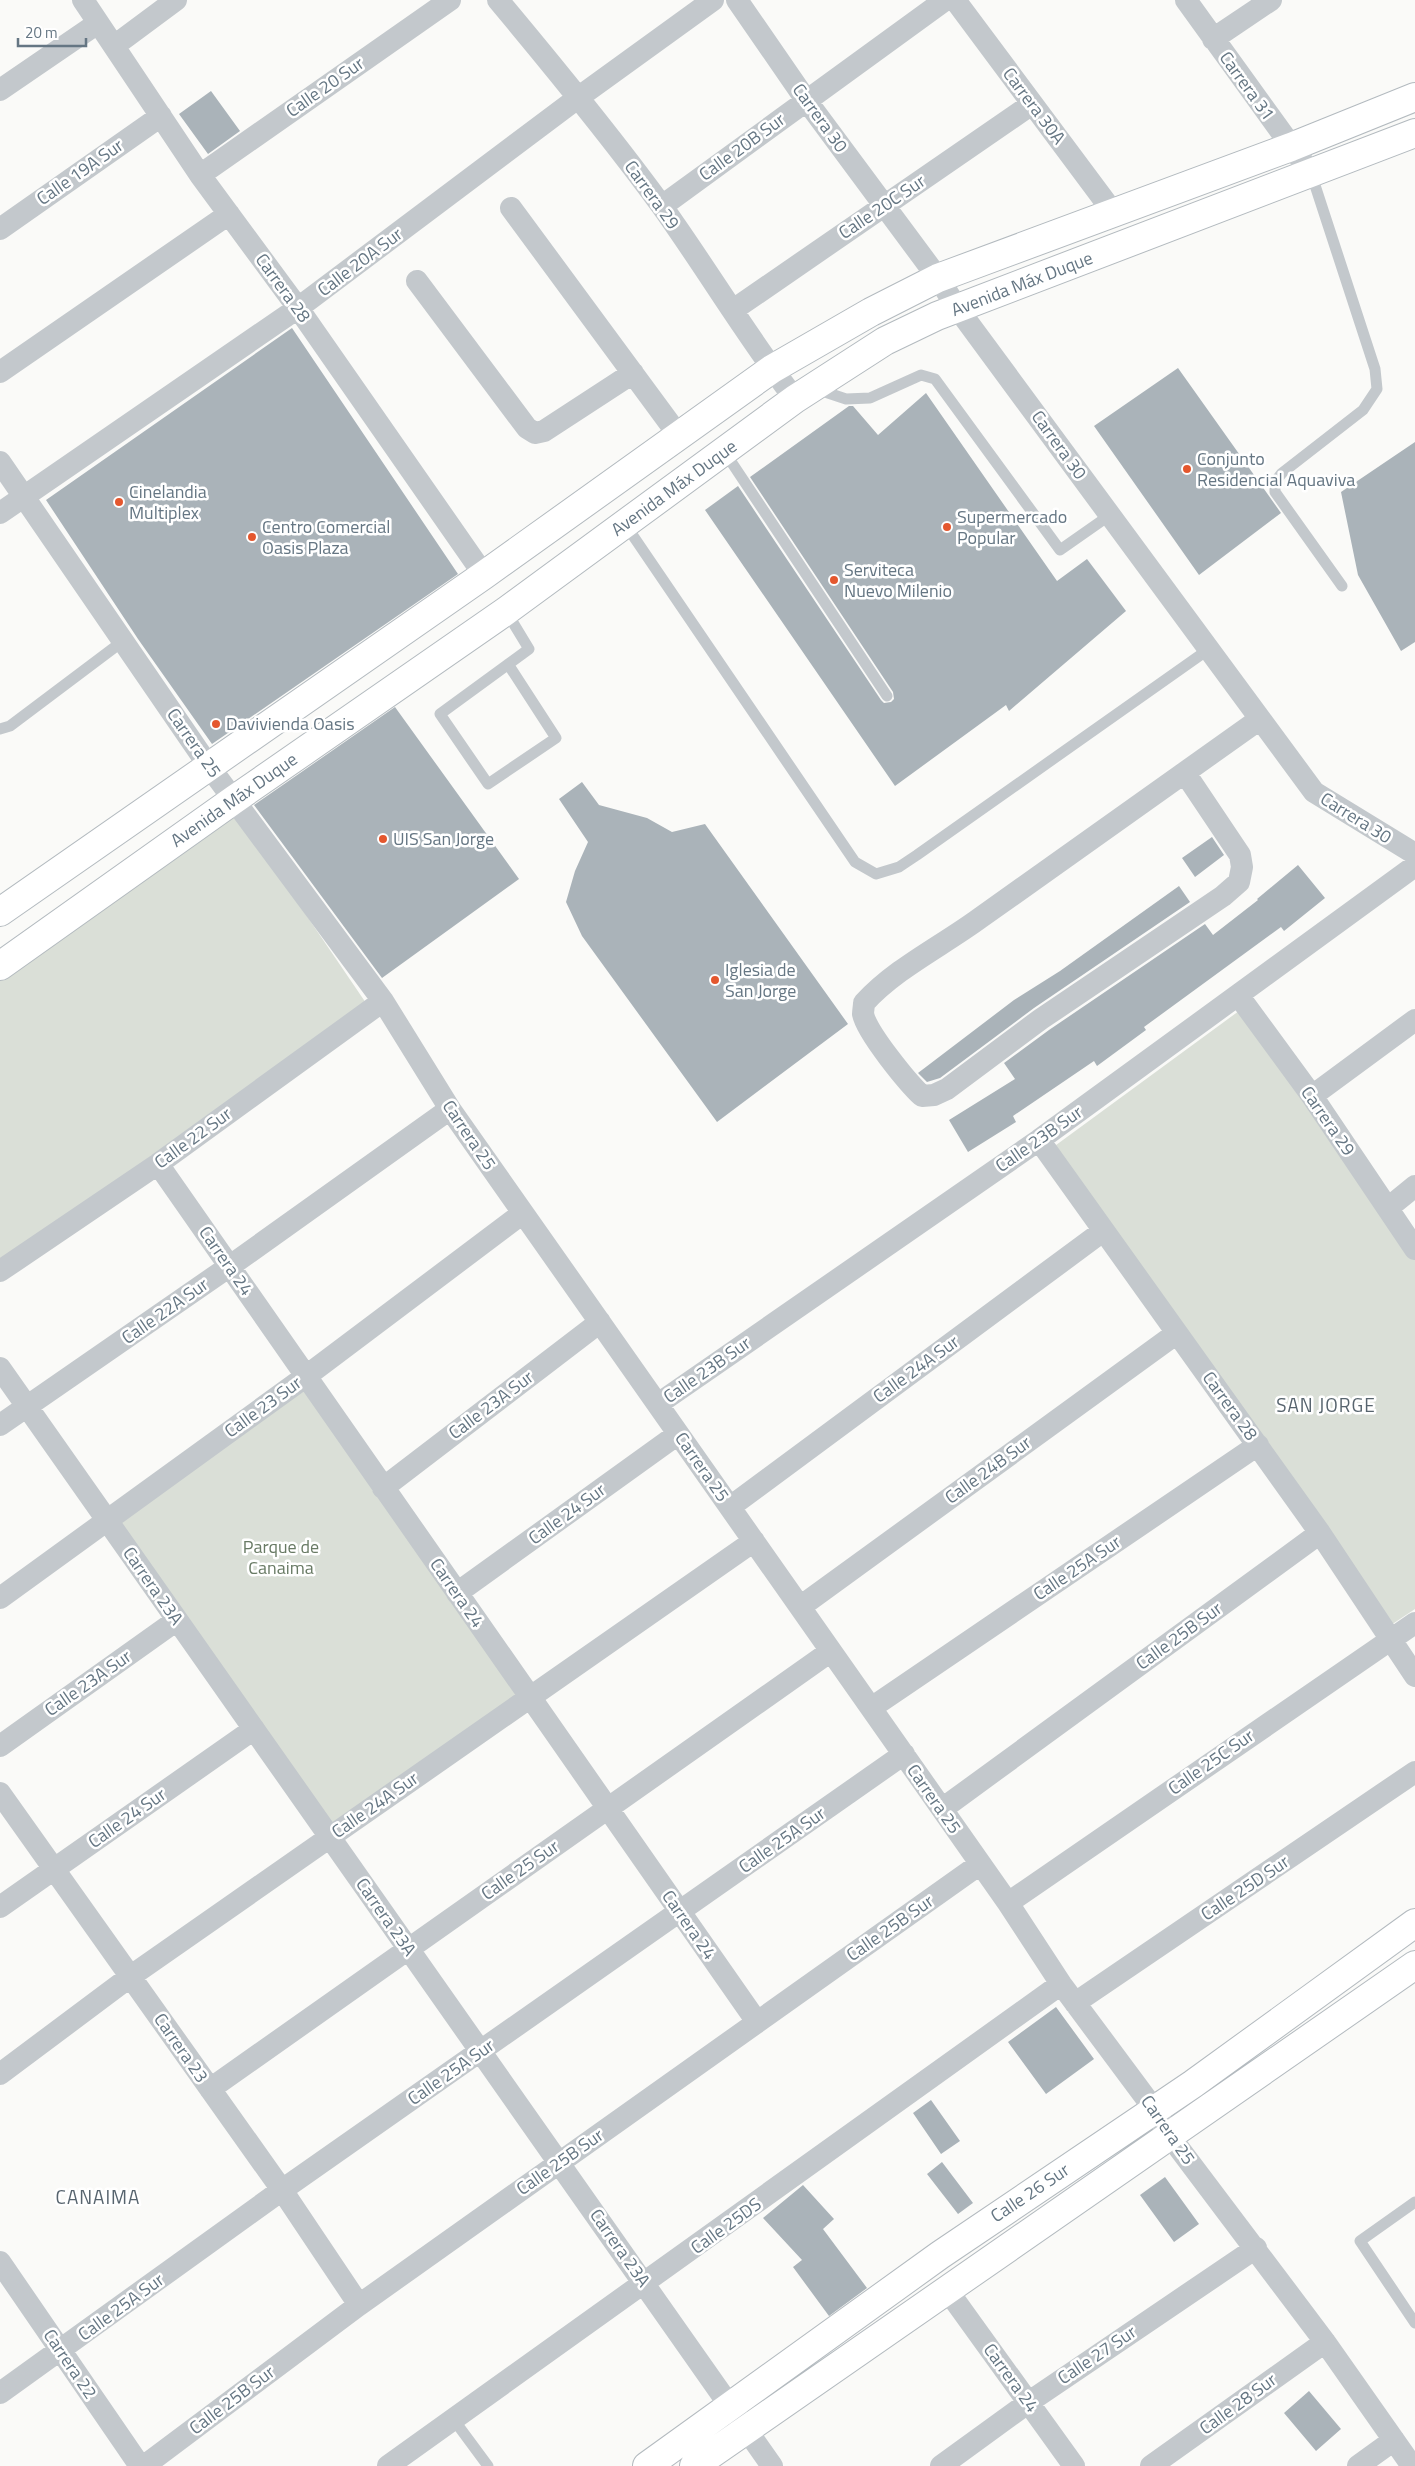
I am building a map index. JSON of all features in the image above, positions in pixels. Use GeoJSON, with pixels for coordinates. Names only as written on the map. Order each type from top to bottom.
{"type":"FeatureCollection","features":[{"type":"Feature","properties":{"kind":"main road","name":"Avenida Máx Duque"},"geometry":{"type":"LineString","coordinates":[[0,912],[208,765],[484,575],[772,369],[871,312],[938,278],[1291,147],[1415,98]]}},
{"type":"Feature","properties":{"kind":"main road","name":"Avenida Máx Duque"},"geometry":{"type":"LineString","coordinates":[[0,966],[235,798],[506,611],[804,394],[885,341],[937,316],[1415,133]]}},
{"type":"Feature","properties":{"kind":"main road","name":"Calle 26 Sur"},"geometry":{"type":"LineString","coordinates":[[647,2466],[940,2255],[1192,2084],[1415,1922]]}},
{"type":"Feature","properties":{"kind":"main road","name":"Calle 26 Sur"},"geometry":{"type":"LineString","coordinates":[[694,2466],[746,2428],[948,2291],[1415,1965]]}},
{"type":"Feature","properties":{"kind":"street","name":"Carrera 28"},"geometry":{"type":"LineString","coordinates":[[83,0],[200,175],[298,308],[484,575]]}},
{"type":"Feature","properties":{"kind":"street"},"geometry":{"type":"LineString","coordinates":[[114,46],[176,0]]}},
{"type":"Feature","properties":{"kind":"street","name":"Calle 20 Sur"},"geometry":{"type":"LineString","coordinates":[[200,175],[450,0]]}},
{"type":"Feature","properties":{"kind":"street","name":"Carrera 29"},"geometry":{"type":"LineString","coordinates":[[498,0],[579,97],[662,206],[772,369],[804,394]]}},
{"type":"Feature","properties":{"kind":"street","name":"Calle 20A Sur"},"geometry":{"type":"LineString","coordinates":[[0,513],[298,308],[579,97],[713,0]]}},
{"type":"Feature","properties":{"kind":"street","name":"Carrera 30"},"geometry":{"type":"LineString","coordinates":[[737,0],[806,100],[938,278],[958,309],[1314,792],[1415,854]]}},
{"type":"Feature","properties":{"kind":"street","name":"Calle 20B Sur"},"geometry":{"type":"LineString","coordinates":[[662,206],[945,0]]}},
{"type":"Feature","properties":{"kind":"street","name":"Carrera 30A"},"geometry":{"type":"LineString","coordinates":[[955,0],[1113,212]]}},
{"type":"Feature","properties":{"kind":"street","name":"Carrera 31"},"geometry":{"type":"LineString","coordinates":[[1186,0],[1310,172]]}},
{"type":"Feature","properties":{"kind":"street"},"geometry":{"type":"LineString","coordinates":[[1213,39],[1271,0]]}},
{"type":"Feature","properties":{"kind":"street"},"geometry":{"type":"LineString","coordinates":[[0,90],[98,23]]}},
{"type":"Feature","properties":{"kind":"street","name":"Calle 20C Sur"},"geometry":{"type":"LineString","coordinates":[[733,310],[1032,104]]}},
{"type":"Feature","properties":{"kind":"street","name":"Calle 19A Sur"},"geometry":{"type":"LineString","coordinates":[[0,229],[160,116]]}},
{"type":"Feature","properties":{"kind":"street"},"geometry":{"type":"LineString","coordinates":[[511,208],[679,436]]}},
{"type":"Feature","properties":{"kind":"street"},"geometry":{"type":"LineString","coordinates":[[0,372],[229,214]]}},
{"type":"Feature","properties":{"kind":"street"},"geometry":{"type":"LineString","coordinates":[[417,281],[527,428],[535,433],[544,431],[633,373]]}},
{"type":"Feature","properties":{"kind":"street","name":"Carrera 25"},"geometry":{"type":"LineString","coordinates":[[0,462],[208,765],[235,798],[383,1001],[450,1109],[904,1754],[1008,1903],[1061,1984],[1154,2109],[1169,2135],[1325,2342],[1412,2466]]}},
{"type":"Feature","properties":{"kind":"street"},"geometry":{"type":"LineString","coordinates":[[1185,772],[1240,855],[1242,867],[1239,882],[1223,896],[1041,1019],[947,1089],[934,1095],[922,1096],[911,1085],[869,1028],[863,1014],[864,1002],[894,976],[956,936],[1185,772],[1260,719]]}},
{"type":"Feature","properties":{"kind":"street","name":"Calle 23B Sur"},"geometry":{"type":"LineString","coordinates":[[658,1404],[1039,1140],[1415,866]]}},
{"type":"Feature","properties":{"kind":"street","name":"Carrera 29"},"geometry":{"type":"LineString","coordinates":[[1238,995],[1312,1096],[1415,1249]]}},
{"type":"Feature","properties":{"kind":"street","name":"Calle 22 Sur"},"geometry":{"type":"LineString","coordinates":[[0,1271],[158,1164],[383,1001]]}},
{"type":"Feature","properties":{"kind":"street"},"geometry":{"type":"LineString","coordinates":[[1312,1096],[1415,1020]]}},
{"type":"Feature","properties":{"kind":"street","name":"Calle 22A Sur"},"geometry":{"type":"LineString","coordinates":[[0,1425],[230,1266],[450,1109]]}},
{"type":"Feature","properties":{"kind":"street","name":"Carrera 28"},"geometry":{"type":"LineString","coordinates":[[1039,1140],[1320,1533],[1415,1676]]}},
{"type":"Feature","properties":{"kind":"street","name":"Carrera 24"},"geometry":{"type":"LineString","coordinates":[[158,1164],[456,1594],[757,2022]]}},
{"type":"Feature","properties":{"kind":"street"},"geometry":{"type":"LineString","coordinates":[[1388,1208],[1415,1186]]}},
{"type":"Feature","properties":{"kind":"street","name":"Calle 23 Sur"},"geometry":{"type":"LineString","coordinates":[[0,1598],[305,1377],[523,1213]]}},
{"type":"Feature","properties":{"kind":"street","name":"Calle 24A Sur"},"geometry":{"type":"LineString","coordinates":[[730,1507],[1103,1232]]}},
{"type":"Feature","properties":{"kind":"street","name":"Calle 23A Sur"},"geometry":{"type":"LineString","coordinates":[[382,1488],[600,1322]]}},
{"type":"Feature","properties":{"kind":"street","name":"Calle 24B Sur"},"geometry":{"type":"LineString","coordinates":[[800,1607],[1177,1333]]}},
{"type":"Feature","properties":{"kind":"street","name":"Carrera 23A"},"geometry":{"type":"LineString","coordinates":[[0,1368],[772,2466]]}},
{"type":"Feature","properties":{"kind":"street","name":"Calle 24 Sur"},"geometry":{"type":"LineString","coordinates":[[456,1594],[678,1434]]}},
{"type":"Feature","properties":{"kind":"street","name":"Calle 25A Sur"},"geometry":{"type":"LineString","coordinates":[[871,1708],[1258,1445]]}},
{"type":"Feature","properties":{"kind":"street","name":"Calle 25B Sur"},"geometry":{"type":"LineString","coordinates":[[942,1809],[1320,1533]]}},
{"type":"Feature","properties":{"kind":"street","name":"Calle 24A Sur"},"geometry":{"type":"LineString","coordinates":[[0,2074],[131,1976],[754,1541]]}},
{"type":"Feature","properties":{"kind":"street","name":"Calle 23A Sur"},"geometry":{"type":"LineString","coordinates":[[0,1746],[177,1620]]}},
{"type":"Feature","properties":{"kind":"street","name":"Calle 25C Sur"},"geometry":{"type":"LineString","coordinates":[[1008,1903],[1415,1622]]}},
{"type":"Feature","properties":{"kind":"street","name":"Calle 25 Sur"},"geometry":{"type":"LineString","coordinates":[[210,2089],[831,1651]]}},
{"type":"Feature","properties":{"kind":"street","name":"Calle 24 Sur"},"geometry":{"type":"LineString","coordinates":[[0,1907],[254,1729]]}},
{"type":"Feature","properties":{"kind":"street","name":"Calle 25A Sur"},"geometry":{"type":"LineString","coordinates":[[0,2393],[282,2190],[904,1754]]}},
{"type":"Feature","properties":{"kind":"street","name":"Calle 25D Sur"},"geometry":{"type":"LineString","coordinates":[[1075,2003],[1415,1772]]}},
{"type":"Feature","properties":{"kind":"street","name":"Carrera 23"},"geometry":{"type":"LineString","coordinates":[[0,1793],[282,2190],[359,2305]]}},
{"type":"Feature","properties":{"kind":"street","name":"Calle 25B Sur"},"geometry":{"type":"LineString","coordinates":[[144,2466],[359,2305],[980,1864]]}},
{"type":"Feature","properties":{"kind":"street","name":"Calle 25DS"},"geometry":{"type":"LineString","coordinates":[[388,2466],[645,2284],[1061,1984]]}},
{"type":"Feature","properties":{"kind":"street","name":"Calle 27 Sur"},"geometry":{"type":"LineString","coordinates":[[941,2466],[1028,2402],[1256,2248]]}},
{"type":"Feature","properties":{"kind":"street","name":"Carrera 22"},"geometry":{"type":"LineString","coordinates":[[0,2262],[140,2466]]}},
{"type":"Feature","properties":{"kind":"street","name":"Carrera 24"},"geometry":{"type":"LineString","coordinates":[[948,2291],[1074,2466]]}},
{"type":"Feature","properties":{"kind":"street","name":"Calle 28 Sur"},"geometry":{"type":"LineString","coordinates":[[1152,2466],[1325,2342]]}},
{"type":"Feature","properties":{"kind":"street"},"geometry":{"type":"LineString","coordinates":[[1358,2466],[1394,2440]]}},
{"type":"Feature","properties":{"kind":"lane"},"geometry":{"type":"LineString","coordinates":[[1310,172],[1375,369],[1377,389],[1363,410],[1282,473],[1275,482],[1275,492],[1342,586]]}},
{"type":"Feature","properties":{"kind":"lane"},"geometry":{"type":"LineString","coordinates":[[804,394],[846,399],[870,398],[921,375],[929,376],[935,379],[1060,550],[1110,515]]}},
{"type":"Feature","properties":{"kind":"lane"},"geometry":{"type":"LineString","coordinates":[[724,451],[887,696]]}},
{"type":"Feature","properties":{"kind":"lane"},"geometry":{"type":"LineString","coordinates":[[625,524],[855,862],[876,874],[899,867],[917,855],[1209,649]]}},
{"type":"Feature","properties":{"kind":"lane"},"geometry":{"type":"LineString","coordinates":[[506,611],[529,649],[508,664],[440,714],[488,784],[556,738],[508,664]]}},
{"type":"Feature","properties":{"kind":"lane"},"geometry":{"type":"LineString","coordinates":[[0,729],[10,726],[123,641]]}},
{"type":"Feature","properties":{"kind":"lane"},"geometry":{"type":"LineString","coordinates":[[1415,2202],[1360,2241],[1415,2323]]}},
{"type":"Feature","properties":{"kind":"lane"},"geometry":{"type":"LineString","coordinates":[[454,2420],[488,2466]]}},
{"type":"Feature","properties":{"kind":"green space"},"geometry":{"type":"Polygon","coordinates":[[[232,806],[368,1006],[0,1261],[0,971],[232,806]]]}},
{"type":"Feature","properties":{"kind":"green space"},"geometry":{"type":"Polygon","coordinates":[[[1243,1008],[1415,1256],[1415,1609],[1388,1627],[1052,1148],[1243,1008]]]}},
{"type":"Feature","properties":{"kind":"green space","name":"Parque de Canaima"},"geometry":{"type":"Polygon","coordinates":[[[305,1388],[520,1695],[329,1828],[116,1526],[305,1388]]]}},
{"type":"Feature","properties":{"kind":"building"},"geometry":{"type":"Polygon","coordinates":[[[211,91],[240,131],[208,154],[179,114],[211,91]]]}},
{"type":"Feature","properties":{"kind":"building","name":"Centro Comercial Oasis Plaza"},"geometry":{"type":"Polygon","coordinates":[[[292,328],[458,574],[212,744],[138,639],[46,500],[292,328]]]}},
{"type":"Feature","properties":{"kind":"building","name":"Conjunto Residencial Aquaviva"},"geometry":{"type":"Polygon","coordinates":[[[1178,368],[1281,513],[1199,575],[1094,426],[1178,368]]]}},
{"type":"Feature","properties":{"kind":"building"},"geometry":{"type":"Polygon","coordinates":[[[926,393],[1057,581],[1087,559],[1126,611],[1009,711],[1006,705],[895,786],[705,510],[738,486],[881,700],[884,703],[891,702],[894,699],[893,692],[750,477],[849,406],[853,406],[878,435],[926,393]]]}},
{"type":"Feature","properties":{"kind":"building","name":"Conjunto Residencial Aquaviva"},"geometry":{"type":"Polygon","coordinates":[[[1415,442],[1415,642],[1401,651],[1358,575],[1341,492],[1415,442]]]}},
{"type":"Feature","properties":{"kind":"building","name":"UIS San Jorge"},"geometry":{"type":"Polygon","coordinates":[[[395,707],[519,879],[382,978],[254,805],[395,707]]]}},
{"type":"Feature","properties":{"kind":"building","name":"Iglesia de San Jorge"},"geometry":{"type":"Polygon","coordinates":[[[582,782],[599,805],[647,818],[672,832],[705,824],[848,1024],[717,1122],[582,936],[566,902],[575,871],[588,842],[559,799],[582,782]]]}},
{"type":"Feature","properties":{"kind":"building"},"geometry":{"type":"Polygon","coordinates":[[[1212,837],[1224,855],[1195,877],[1182,858],[1212,837]]]}},
{"type":"Feature","properties":{"kind":"building"},"geometry":{"type":"Polygon","coordinates":[[[1298,865],[1325,898],[1284,931],[1281,927],[1144,1027],[1146,1030],[1097,1066],[1094,1061],[1013,1116],[1016,1122],[968,1152],[949,1120],[1015,1079],[1004,1063],[1049,1030],[1205,924],[1213,935],[1258,900],[1298,865]]]}},
{"type":"Feature","properties":{"kind":"building"},"geometry":{"type":"Polygon","coordinates":[[[1179,886],[1190,902],[1034,1008],[940,1078],[927,1082],[918,1073],[1014,1000],[1060,971],[1179,886]]]}},
{"type":"Feature","properties":{"kind":"building"},"geometry":{"type":"Polygon","coordinates":[[[1056,2007],[1094,2059],[1046,2094],[1008,2042],[1056,2007]]]}},
{"type":"Feature","properties":{"kind":"building"},"geometry":{"type":"Polygon","coordinates":[[[931,2100],[960,2141],[941,2154],[913,2113],[931,2100]]]}},
{"type":"Feature","properties":{"kind":"building"},"geometry":{"type":"Polygon","coordinates":[[[942,2162],[973,2203],[958,2214],[927,2174],[942,2162]]]}},
{"type":"Feature","properties":{"kind":"building"},"geometry":{"type":"Polygon","coordinates":[[[1165,2177],[1199,2224],[1174,2242],[1140,2195],[1165,2177]]]}},
{"type":"Feature","properties":{"kind":"building"},"geometry":{"type":"Polygon","coordinates":[[[803,2185],[834,2219],[823,2229],[867,2288],[829,2316],[793,2267],[802,2260],[763,2218],[803,2185]]]}},
{"type":"Feature","properties":{"kind":"building"},"geometry":{"type":"Polygon","coordinates":[[[1309,2391],[1341,2429],[1316,2451],[1284,2413],[1309,2391]]]}},
{"type":"Feature","properties":{"kind":"place","name":"Conjunto Residencial Aquaviva"},"geometry":{"type":"Point","coordinates":[1187,469]}},
{"type":"Feature","properties":{"kind":"place","name":"Cinelandia Multiplex"},"geometry":{"type":"Point","coordinates":[119,502]}},
{"type":"Feature","properties":{"kind":"place","name":"Supermercado Popular"},"geometry":{"type":"Point","coordinates":[947,527]}},
{"type":"Feature","properties":{"kind":"place","name":"Centro Comercial Oasis Plaza"},"geometry":{"type":"Point","coordinates":[252,537]}},
{"type":"Feature","properties":{"kind":"place","name":"Serviteca Nuevo Milenio"},"geometry":{"type":"Point","coordinates":[834,580]}},
{"type":"Feature","properties":{"kind":"place","name":"Davivienda Oasis"},"geometry":{"type":"Point","coordinates":[216,724]}},
{"type":"Feature","properties":{"kind":"place","name":"UIS San Jorge"},"geometry":{"type":"Point","coordinates":[383,839]}},
{"type":"Feature","properties":{"kind":"place","name":"Iglesia de San Jorge"},"geometry":{"type":"Point","coordinates":[715,980]}},
{"type":"Feature","properties":{"kind":"district","name":"SAN JORGE"},"geometry":{"type":"Point","coordinates":[1326,1405]}},
{"type":"Feature","properties":{"kind":"district","name":"CANAIMA"},"geometry":{"type":"Point","coordinates":[98,2197]}}]}
